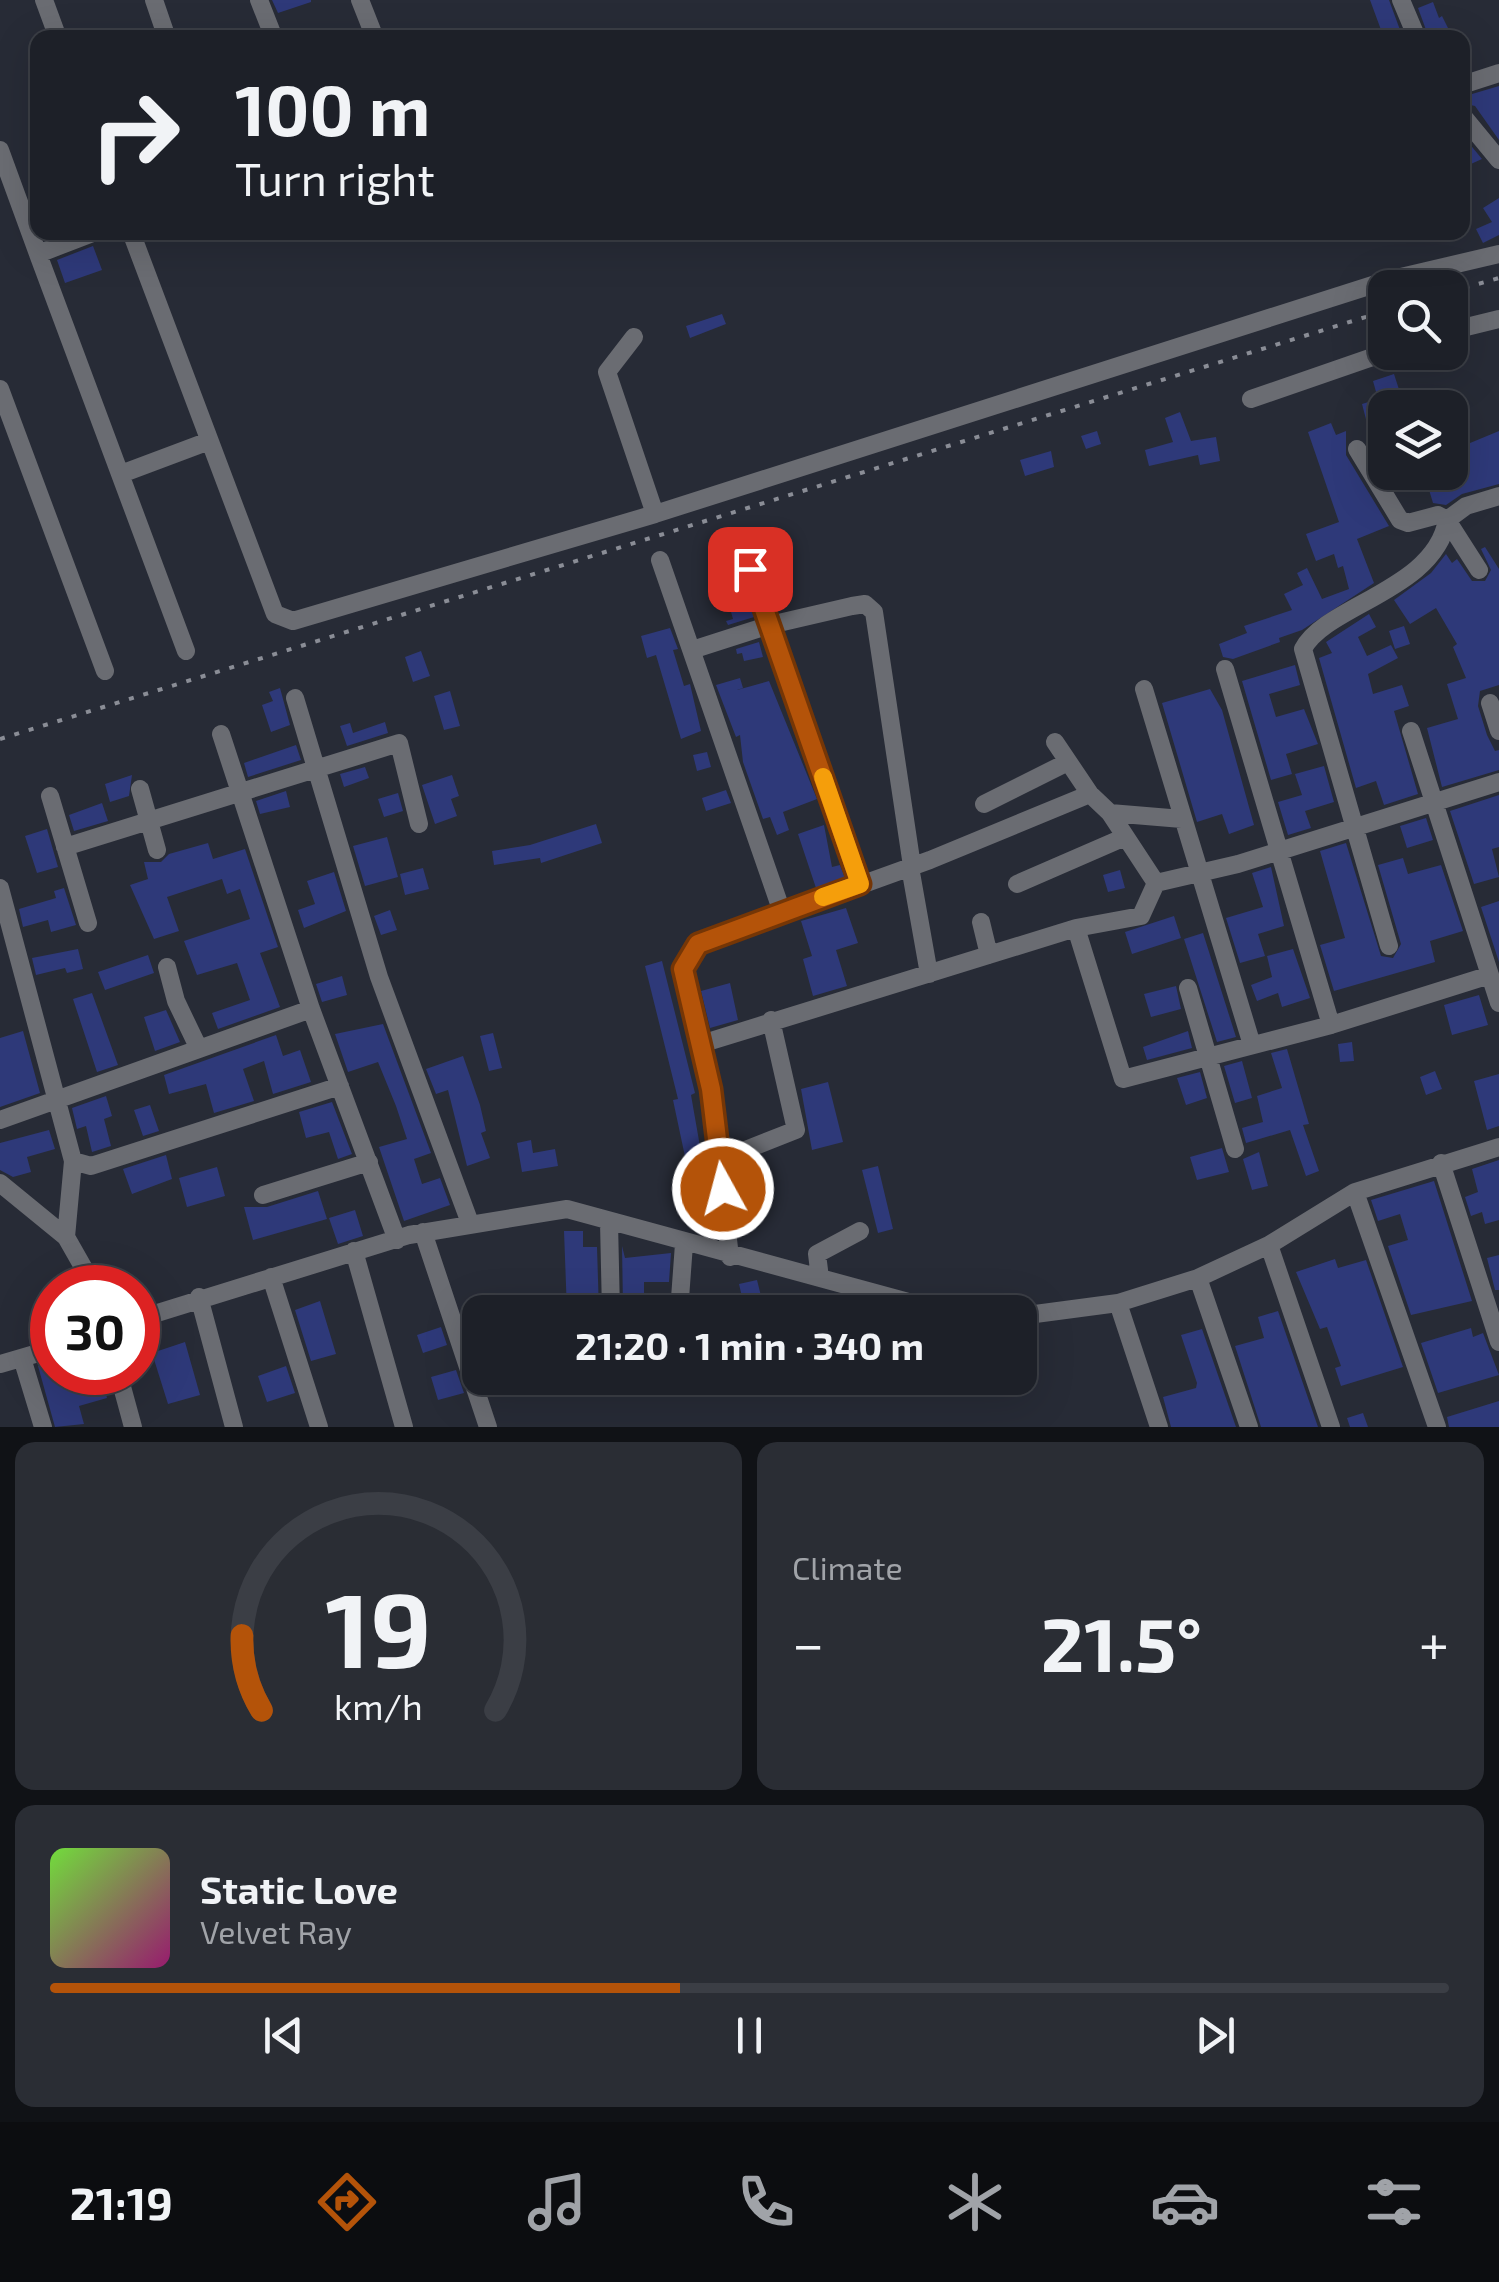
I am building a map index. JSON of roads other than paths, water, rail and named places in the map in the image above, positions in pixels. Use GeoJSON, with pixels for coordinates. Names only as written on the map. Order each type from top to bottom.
{"type":"FeatureCollection","features":[{"type":"Feature","properties":{"kind":"street"},"geometry":{"type":"LineString","coordinates":[[44,0],[55,30]]}},
{"type":"Feature","properties":{"kind":"street"},"geometry":{"type":"LineString","coordinates":[[154,0],[164,30]]}},
{"type":"Feature","properties":{"kind":"street"},"geometry":{"type":"LineString","coordinates":[[259,0],[271,30]]}},
{"type":"Feature","properties":{"kind":"street"},"geometry":{"type":"LineString","coordinates":[[360,0],[372,30]]}},
{"type":"Feature","properties":{"kind":"street"},"geometry":{"type":"LineString","coordinates":[[1401,0],[1413,30]]}},
{"type":"Feature","properties":{"kind":"street"},"geometry":{"type":"LineString","coordinates":[[1470,82],[1499,73]]}},
{"type":"Feature","properties":{"kind":"street"},"geometry":{"type":"LineString","coordinates":[[1470,126],[1499,160]]}},
{"type":"Feature","properties":{"kind":"street"},"geometry":{"type":"LineString","coordinates":[[0,150],[30,232]]}},
{"type":"Feature","properties":{"kind":"street"},"geometry":{"type":"LineString","coordinates":[[33,240],[186,651]]}},
{"type":"Feature","properties":{"kind":"street"},"geometry":{"type":"LineString","coordinates":[[38,254],[74,240]]}},
{"type":"Feature","properties":{"kind":"street"},"geometry":{"type":"LineString","coordinates":[[133,240],[275,614],[292,621],[655,514],[1388,280],[1499,254]]}},
{"type":"Feature","properties":{"kind":"street"},"geometry":{"type":"LineString","coordinates":[[1468,327],[1499,319]]}},
{"type":"Feature","properties":{"kind":"street"},"geometry":{"type":"LineString","coordinates":[[634,338],[607,372],[655,514]]}},
{"type":"Feature","properties":{"kind":"street"},"geometry":{"type":"LineString","coordinates":[[1252,399],[1368,359]]}},
{"type":"Feature","properties":{"kind":"street"},"geometry":{"type":"LineString","coordinates":[[0,389],[105,670]]}},
{"type":"Feature","properties":{"kind":"street"},"geometry":{"type":"LineString","coordinates":[[121,474],[209,441]]}},
{"type":"Feature","properties":{"kind":"street"},"geometry":{"type":"LineString","coordinates":[[1358,449],[1400,520],[1408,522],[1438,514],[1447,520],[1479,570]]}},
{"type":"Feature","properties":{"kind":"street"},"geometry":{"type":"LineString","coordinates":[[1389,946],[1303,649],[1310,636],[1373,601],[1419,566],[1444,536],[1447,520],[1466,506],[1499,496]]}},
{"type":"Feature","properties":{"kind":"street"},"geometry":{"type":"LineString","coordinates":[[660,560],[782,912]]}},
{"type":"Feature","properties":{"kind":"street"},"geometry":{"type":"LineString","coordinates":[[750,569],[860,884]]}},
{"type":"Feature","properties":{"kind":"street"},"geometry":{"type":"LineString","coordinates":[[692,650],[770,624],[865,604],[874,612],[930,974]]}},
{"type":"Feature","properties":{"kind":"street"},"geometry":{"type":"LineString","coordinates":[[1226,669],[1331,1025]]}},
{"type":"Feature","properties":{"kind":"street"},"geometry":{"type":"LineString","coordinates":[[1144,689],[1252,1045]]}},
{"type":"Feature","properties":{"kind":"street"},"geometry":{"type":"LineString","coordinates":[[295,698],[379,978],[470,1223]]}},
{"type":"Feature","properties":{"kind":"street"},"geometry":{"type":"LineString","coordinates":[[1490,702],[1499,732]]}},
{"type":"Feature","properties":{"kind":"street"},"geometry":{"type":"LineString","coordinates":[[1412,731],[1499,1003]]}},
{"type":"Feature","properties":{"kind":"street"},"geometry":{"type":"LineString","coordinates":[[220,734],[310,1009],[397,1240]]}},
{"type":"Feature","properties":{"kind":"street"},"geometry":{"type":"LineString","coordinates":[[1055,742],[1090,794],[1110,813],[1156,883]]}},
{"type":"Feature","properties":{"kind":"street"},"geometry":{"type":"LineString","coordinates":[[65,847],[400,743],[419,824]]}},
{"type":"Feature","properties":{"kind":"street"},"geometry":{"type":"LineString","coordinates":[[984,804],[1068,762]]}},
{"type":"Feature","properties":{"kind":"street"},"geometry":{"type":"LineString","coordinates":[[1156,883],[1199,875],[1499,782]]}},
{"type":"Feature","properties":{"kind":"street"},"geometry":{"type":"LineString","coordinates":[[140,789],[157,850]]}},
{"type":"Feature","properties":{"kind":"street"},"geometry":{"type":"LineString","coordinates":[[730,1257],[720,1160],[701,1044],[683,969],[698,944],[911,866],[1090,794]]}},
{"type":"Feature","properties":{"kind":"street"},"geometry":{"type":"LineString","coordinates":[[50,796],[88,923]]}},
{"type":"Feature","properties":{"kind":"street"},"geometry":{"type":"LineString","coordinates":[[1110,813],[1182,820]]}},
{"type":"Feature","properties":{"kind":"street"},"geometry":{"type":"LineString","coordinates":[[1017,884],[1126,837]]}},
{"type":"Feature","properties":{"kind":"street"},"geometry":{"type":"LineString","coordinates":[[701,1044],[1076,928],[1141,916],[1156,883]]}},
{"type":"Feature","properties":{"kind":"street"},"geometry":{"type":"LineString","coordinates":[[0,888],[73,1161],[66,1237]]}},
{"type":"Feature","properties":{"kind":"street"},"geometry":{"type":"LineString","coordinates":[[981,922],[989,955]]}},
{"type":"Feature","properties":{"kind":"street"},"geometry":{"type":"LineString","coordinates":[[1076,928],[1123,1079],[1331,1025],[1490,975]]}},
{"type":"Feature","properties":{"kind":"street"},"geometry":{"type":"LineString","coordinates":[[167,966],[176,1001],[198,1049]]}},
{"type":"Feature","properties":{"kind":"street"},"geometry":{"type":"LineString","coordinates":[[1188,988],[1235,1149]]}},
{"type":"Feature","properties":{"kind":"street"},"geometry":{"type":"LineString","coordinates":[[0,1120],[310,1009]]}},
{"type":"Feature","properties":{"kind":"street"},"geometry":{"type":"LineString","coordinates":[[720,1160],[796,1130],[771,1020]]}},
{"type":"Feature","properties":{"kind":"street"},"geometry":{"type":"LineString","coordinates":[[73,1161],[91,1166],[340,1086]]}},
{"type":"Feature","properties":{"kind":"street"},"geometry":{"type":"LineString","coordinates":[[1037,1314],[1118,1303],[1198,1278],[1269,1244],[1355,1192],[1499,1147]]}},
{"type":"Feature","properties":{"kind":"street"},"geometry":{"type":"LineString","coordinates":[[263,1195],[370,1162]]}},
{"type":"Feature","properties":{"kind":"street"},"geometry":{"type":"LineString","coordinates":[[1441,1164],[1499,1342]]}},
{"type":"Feature","properties":{"kind":"street"},"geometry":{"type":"LineString","coordinates":[[0,1182],[66,1237],[82,1265]]}},
{"type":"Feature","properties":{"kind":"street"},"geometry":{"type":"LineString","coordinates":[[1355,1192],[1437,1427]]}},
{"type":"Feature","properties":{"kind":"street"},"geometry":{"type":"LineString","coordinates":[[160,1312],[423,1232],[567,1210],[882,1295]]}},
{"type":"Feature","properties":{"kind":"street"},"geometry":{"type":"LineString","coordinates":[[609,1222],[611,1295]]}},
{"type":"Feature","properties":{"kind":"street"},"geometry":{"type":"LineString","coordinates":[[820,1278],[817,1254],[860,1231]]}},
{"type":"Feature","properties":{"kind":"street"},"geometry":{"type":"LineString","coordinates":[[423,1232],[488,1427]]}},
{"type":"Feature","properties":{"kind":"street"},"geometry":{"type":"LineString","coordinates":[[680,1295],[684,1244]]}},
{"type":"Feature","properties":{"kind":"street"},"geometry":{"type":"LineString","coordinates":[[1269,1244],[1331,1427]]}},
{"type":"Feature","properties":{"kind":"street"},"geometry":{"type":"LineString","coordinates":[[354,1251],[404,1427]]}},
{"type":"Feature","properties":{"kind":"street"},"geometry":{"type":"LineString","coordinates":[[271,1276],[318,1427]]}},
{"type":"Feature","properties":{"kind":"street"},"geometry":{"type":"LineString","coordinates":[[1198,1278],[1249,1427]]}},
{"type":"Feature","properties":{"kind":"street"},"geometry":{"type":"LineString","coordinates":[[200,1298],[234,1427]]}},
{"type":"Feature","properties":{"kind":"street"},"geometry":{"type":"LineString","coordinates":[[1118,1303],[1159,1427]]}},
{"type":"Feature","properties":{"kind":"street"},"geometry":{"type":"LineString","coordinates":[[0,1364],[30,1356]]}},
{"type":"Feature","properties":{"kind":"street"},"geometry":{"type":"LineString","coordinates":[[22,1358],[43,1427]]}},
{"type":"Feature","properties":{"kind":"street"},"geometry":{"type":"LineString","coordinates":[[125,1395],[134,1427]]}},
{"type":"Feature","properties":{"kind":"railway"},"geometry":{"type":"LineString","coordinates":[[1468,287],[1499,278]]}},
{"type":"Feature","properties":{"kind":"railway"},"geometry":{"type":"LineString","coordinates":[[0,739],[1368,316]]}}]}
